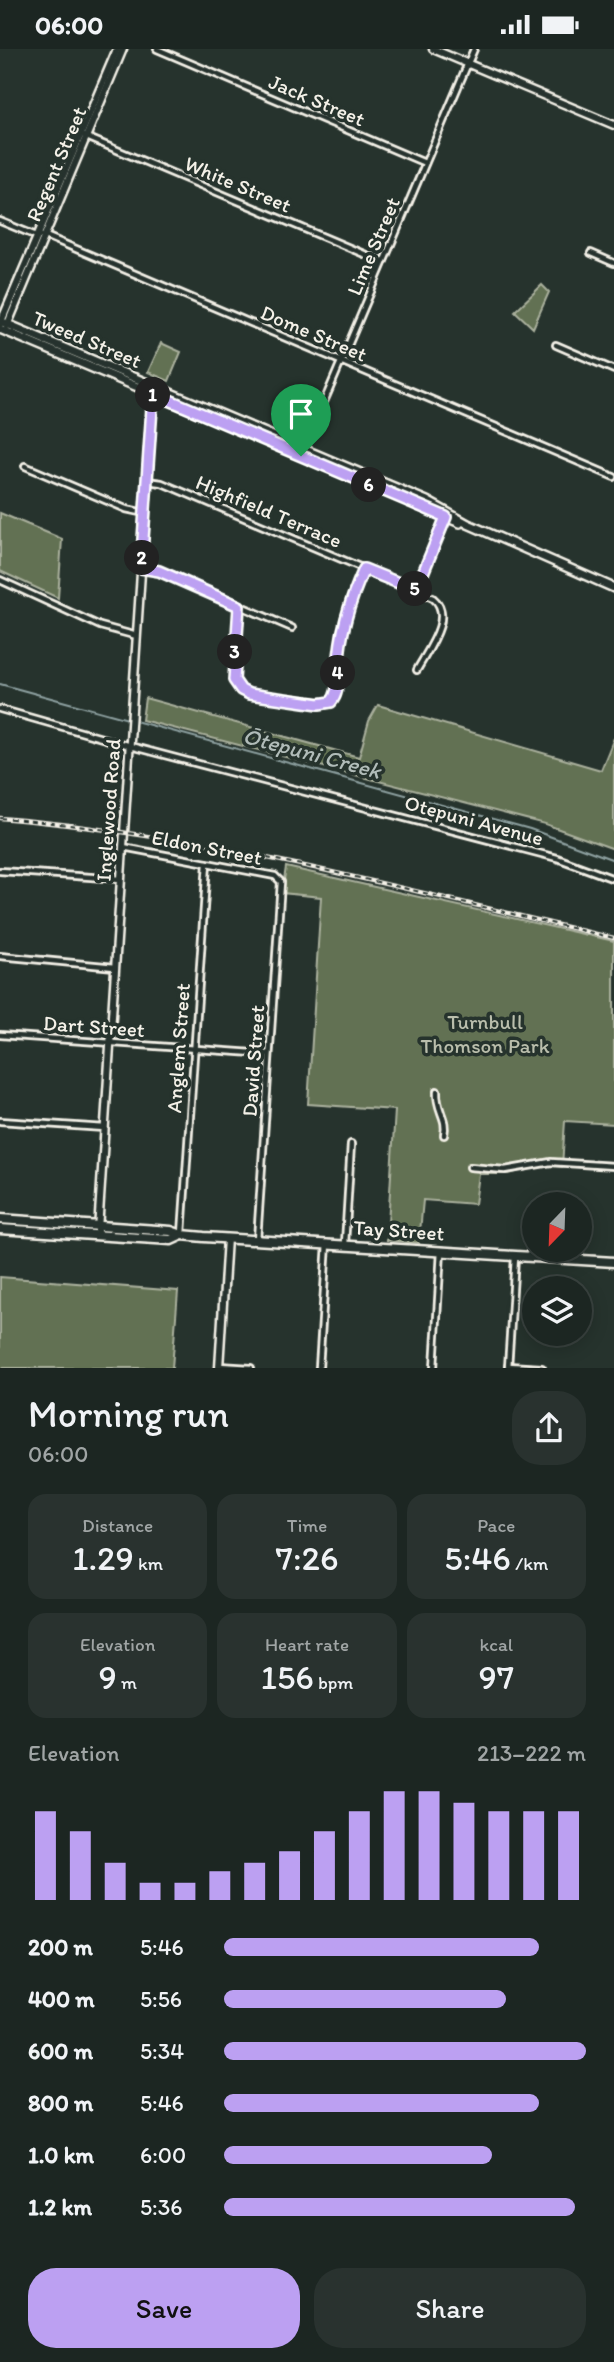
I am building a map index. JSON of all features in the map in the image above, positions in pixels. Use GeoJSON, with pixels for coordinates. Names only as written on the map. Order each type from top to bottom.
{"type":"FeatureCollection","features":[{"type":"Feature","properties":{"kind":"highway","name":"Tay Street"},"geometry":{"type":"LineString","coordinates":[[4,1219],[98,1231]]}},
{"type":"Feature","properties":{"kind":"highway"},"geometry":{"type":"LineString","coordinates":[[4,1219],[4,1229]]}},
{"type":"Feature","properties":{"kind":"highway","name":"Tay Street"},"geometry":{"type":"LineString","coordinates":[[4,1229],[171,1231],[182,1235],[614,1262]]}},
{"type":"Feature","properties":{"kind":"main road","name":"Tweed Street"},"geometry":{"type":"LineString","coordinates":[[2,325],[614,588]]}},
{"type":"Feature","properties":{"kind":"street","name":"Regent Street"},"geometry":{"type":"LineString","coordinates":[[84,136],[117,49]]}},
{"type":"Feature","properties":{"kind":"street","name":"Regent Street"},"geometry":{"type":"LineString","coordinates":[[2,325],[123,49]]}},
{"type":"Feature","properties":{"kind":"street","name":"Jack Street"},"geometry":{"type":"LineString","coordinates":[[157,49],[425,163]]}},
{"type":"Feature","properties":{"kind":"street"},"geometry":{"type":"LineString","coordinates":[[433,49],[614,125]]}},
{"type":"Feature","properties":{"kind":"street","name":"Lime Street"},"geometry":{"type":"LineString","coordinates":[[303,453],[474,49]]}},
{"type":"Feature","properties":{"kind":"street","name":"White Street"},"geometry":{"type":"LineString","coordinates":[[84,136],[383,262]]}},
{"type":"Feature","properties":{"kind":"street","name":"Dome Street"},"geometry":{"type":"LineString","coordinates":[[0,221],[614,477]]}},
{"type":"Feature","properties":{"kind":"street"},"geometry":{"type":"LineString","coordinates":[[591,253],[614,263]]}},
{"type":"Feature","properties":{"kind":"street"},"geometry":{"type":"LineString","coordinates":[[556,345],[614,370]]}},
{"type":"Feature","properties":{"kind":"street","name":"Inglewood Road"},"geometry":{"type":"LineString","coordinates":[[98,1231],[153,390]]}},
{"type":"Feature","properties":{"kind":"street"},"geometry":{"type":"LineString","coordinates":[[25,466],[126,509],[145,513]]}},
{"type":"Feature","properties":{"kind":"street","name":"Highfield Terrace"},"geometry":{"type":"LineString","coordinates":[[147,481],[162,483],[433,598],[442,612],[436,633],[417,670]]}},
{"type":"Feature","properties":{"kind":"street"},"geometry":{"type":"LineString","coordinates":[[416,590],[447,515]]}},
{"type":"Feature","properties":{"kind":"street"},"geometry":{"type":"LineString","coordinates":[[141,568],[159,571],[292,628]]}},
{"type":"Feature","properties":{"kind":"street"},"geometry":{"type":"LineString","coordinates":[[239,606],[234,680],[236,685],[249,694],[327,703],[336,695],[341,633],[350,601],[364,569]]}},
{"type":"Feature","properties":{"kind":"street"},"geometry":{"type":"LineString","coordinates":[[0,580],[100,626],[137,636]]}},
{"type":"Feature","properties":{"kind":"street","name":"Otepuni Avenue"},"geometry":{"type":"LineString","coordinates":[[0,709],[130,746],[557,858],[614,879]]}},
{"type":"Feature","properties":{"kind":"street","name":"Eldon Street"},"geometry":{"type":"LineString","coordinates":[[123,847],[275,876],[281,884]]}},
{"type":"Feature","properties":{"kind":"street","name":"Anglem Street"},"geometry":{"type":"LineString","coordinates":[[182,1235],[206,863]]}},
{"type":"Feature","properties":{"kind":"street"},"geometry":{"type":"LineString","coordinates":[[0,871],[121,879]]}},
{"type":"Feature","properties":{"kind":"street","name":"David Street"},"geometry":{"type":"LineString","coordinates":[[257,1240],[281,884]]}},
{"type":"Feature","properties":{"kind":"street"},"geometry":{"type":"LineString","coordinates":[[0,956],[115,967]]}},
{"type":"Feature","properties":{"kind":"street","name":"Dart Street"},"geometry":{"type":"LineString","coordinates":[[0,1035],[269,1054]]}},
{"type":"Feature","properties":{"kind":"street"},"geometry":{"type":"LineString","coordinates":[[437,1091],[437,1107],[445,1125],[444,1135]]}},
{"type":"Feature","properties":{"kind":"street"},"geometry":{"type":"LineString","coordinates":[[0,1121],[105,1128]]}},
{"type":"Feature","properties":{"kind":"street"},"geometry":{"type":"LineString","coordinates":[[345,1244],[351,1145]]}},
{"type":"Feature","properties":{"kind":"street"},"geometry":{"type":"LineString","coordinates":[[470,1167],[505,1170],[551,1162],[614,1165]]}},
{"type":"Feature","properties":{"kind":"street"},"geometry":{"type":"LineString","coordinates":[[227,1238],[219,1367],[251,1368]]}},
{"type":"Feature","properties":{"kind":"street"},"geometry":{"type":"LineString","coordinates":[[319,1368],[327,1243]]}},
{"type":"Feature","properties":{"kind":"street"},"geometry":{"type":"LineString","coordinates":[[433,1368],[441,1251]]}},
{"type":"Feature","properties":{"kind":"street"},"geometry":{"type":"LineString","coordinates":[[515,1255],[508,1367],[542,1368]]}},
{"type":"Feature","properties":{"kind":"green space"},"geometry":{"type":"Polygon","coordinates":[[[542,285],[549,292],[533,328],[515,311],[542,285]]]}},
{"type":"Feature","properties":{"kind":"green space"},"geometry":{"type":"Polygon","coordinates":[[[161,343],[181,352],[169,381],[148,372],[161,343]]]}},
{"type":"Feature","properties":{"kind":"green space"},"geometry":{"type":"Polygon","coordinates":[[[0,513],[62,539],[58,598],[0,571],[0,513]]]}},
{"type":"Feature","properties":{"kind":"green space"},"geometry":{"type":"Polygon","coordinates":[[[145,698],[359,757],[369,721],[378,705],[601,770],[614,738],[614,849],[545,824],[142,720],[145,698]]]}},
{"type":"Feature","properties":{"kind":"green space","name":"Turnbull Thomson Park"},"geometry":{"type":"Polygon","coordinates":[[[286,867],[614,941],[614,1124],[565,1121],[562,1167],[541,1165],[509,1174],[479,1174],[475,1204],[423,1200],[419,1243],[387,1240],[395,1110],[308,1104],[321,897],[282,893],[286,867]]]}},
{"type":"Feature","properties":{"kind":"green space"},"geometry":{"type":"Polygon","coordinates":[[[0,1277],[178,1291],[172,1368],[0,1368],[0,1277]]]}},
{"type":"Feature","properties":{"kind":"waterway","name":"Ōtepuni Creek"},"geometry":{"type":"LineString","coordinates":[[0,684],[530,829],[614,860]]}},
{"type":"Feature","properties":{"kind":"railway"},"geometry":{"type":"LineString","coordinates":[[0,818],[78,826],[232,851],[614,938]]}},
{"type":"Feature","properties":{"kind":"route"},"geometry":{"type":"LineString","coordinates":[[153,393],[301,456],[446,517],[416,590],[364,569],[350,601],[341,633],[336,695],[331,702],[323,704],[249,694],[241,690],[234,680],[239,606],[159,571],[141,568],[153,393]]}}]}
